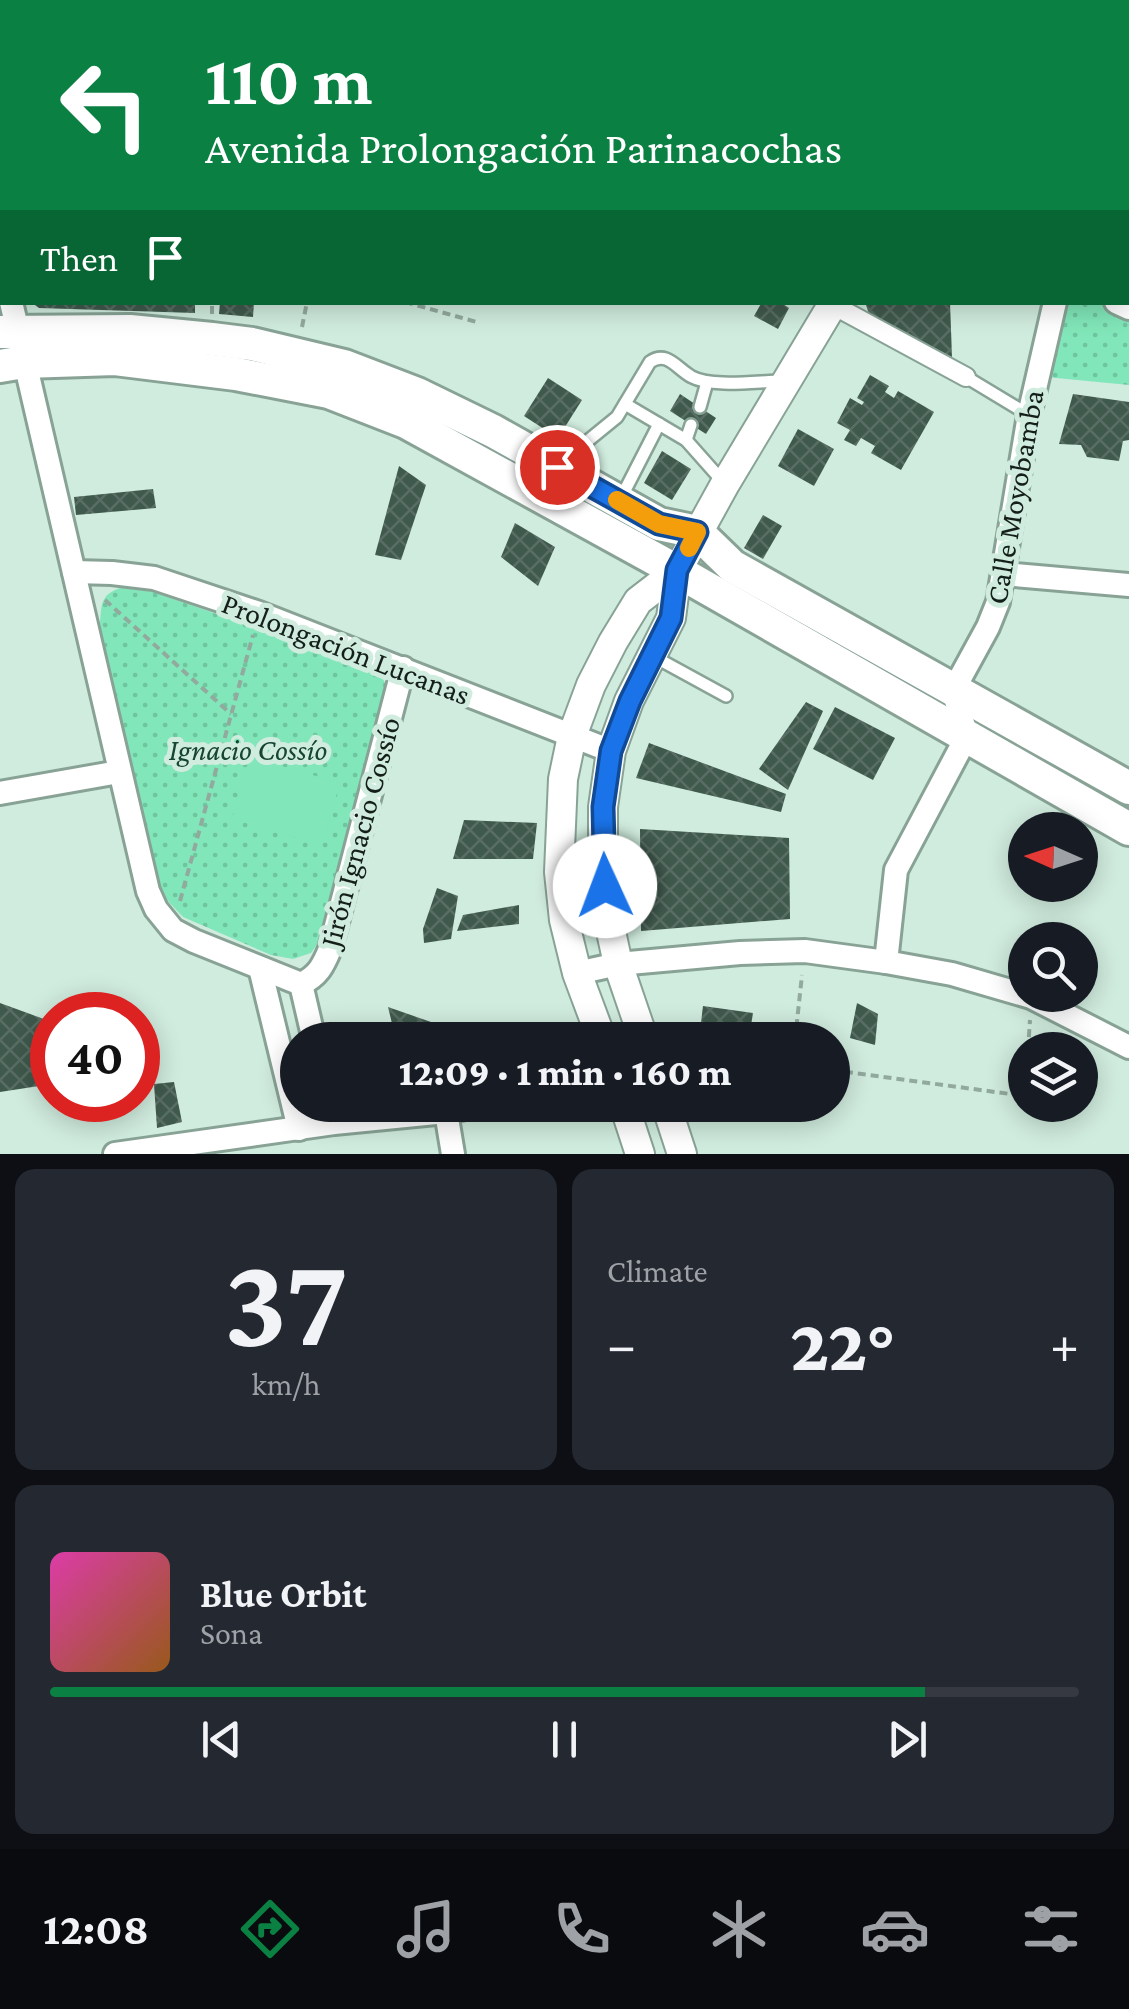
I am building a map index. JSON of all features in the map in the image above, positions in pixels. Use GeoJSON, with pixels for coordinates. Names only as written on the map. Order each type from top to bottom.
{"type":"FeatureCollection","features":[{"type":"Feature","properties":{"kind":"main road"},"geometry":{"type":"LineString","coordinates":[[10,339],[130,331],[252,344],[344,366],[417,394],[493,431],[659,524],[697,532],[732,566],[1129,788]]}},
{"type":"Feature","properties":{"kind":"main road"},"geometry":{"type":"LineString","coordinates":[[10,339],[116,360],[236,374],[330,392],[406,422],[677,570],[1129,828]]}},
{"type":"Feature","properties":{"kind":"street"},"geometry":{"type":"LineString","coordinates":[[638,1022],[618,964],[607,913],[603,807],[611,751],[630,701],[671,618],[677,570],[831,305]]}},
{"type":"Feature","properties":{"kind":"street"},"geometry":{"type":"LineString","coordinates":[[836,305],[966,377]]}},
{"type":"Feature","properties":{"kind":"street","name":"Calle Moyobamba"},"geometry":{"type":"LineString","coordinates":[[953,690],[994,616],[1029,415],[1054,305]]}},
{"type":"Feature","properties":{"kind":"street"},"geometry":{"type":"LineString","coordinates":[[10,339],[74,572],[148,891],[173,930],[301,984],[310,1022]]}},
{"type":"Feature","properties":{"kind":"street"},"geometry":{"type":"LineString","coordinates":[[596,1022],[564,920],[559,872],[563,779],[572,736],[591,685],[638,601],[677,570]]}},
{"type":"Feature","properties":{"kind":"street","name":"Prolongación Lucanas"},"geometry":{"type":"LineString","coordinates":[[74,572],[154,578],[259,613],[611,751]]}},
{"type":"Feature","properties":{"kind":"street"},"geometry":{"type":"LineString","coordinates":[[1003,574],[1129,585]]}},
{"type":"Feature","properties":{"kind":"street","name":"Jirón Ignacio Cossío"},"geometry":{"type":"LineString","coordinates":[[301,984],[323,967],[330,949],[403,668]]}},
{"type":"Feature","properties":{"kind":"street"},"geometry":{"type":"LineString","coordinates":[[886,962],[896,870],[967,736],[953,690]]}},
{"type":"Feature","properties":{"kind":"street"},"geometry":{"type":"LineString","coordinates":[[0,794],[119,772]]}},
{"type":"Feature","properties":{"kind":"street"},"geometry":{"type":"LineString","coordinates":[[578,972],[618,964],[740,953],[805,951],[886,962],[952,974],[1031,998],[1129,1047]]}},
{"type":"Feature","properties":{"kind":"street"},"geometry":{"type":"LineString","coordinates":[[260,968],[299,1128]]}},
{"type":"Feature","properties":{"kind":"street"},"geometry":{"type":"LineString","coordinates":[[115,1154],[179,1150],[313,1122]]}},
{"type":"Feature","properties":{"kind":"street"},"geometry":{"type":"LineString","coordinates":[[447,1122],[452,1154]]}},
{"type":"Feature","properties":{"kind":"street"},"geometry":{"type":"LineString","coordinates":[[630,1122],[640,1154]]}},
{"type":"Feature","properties":{"kind":"street"},"geometry":{"type":"LineString","coordinates":[[672,1122],[682,1154]]}},
{"type":"Feature","properties":{"kind":"lane"},"geometry":{"type":"LineString","coordinates":[[557,467],[617,417],[656,358],[665,357],[694,378],[708,382],[787,380]]}},
{"type":"Feature","properties":{"kind":"lane"},"geometry":{"type":"LineString","coordinates":[[966,377],[1029,415]]}},
{"type":"Feature","properties":{"kind":"lane"},"geometry":{"type":"LineString","coordinates":[[700,407],[708,382]]}},
{"type":"Feature","properties":{"kind":"lane"},"geometry":{"type":"LineString","coordinates":[[625,404],[686,440],[725,484]]}},
{"type":"Feature","properties":{"kind":"lane"},"geometry":{"type":"LineString","coordinates":[[620,502],[658,424]]}},
{"type":"Feature","properties":{"kind":"lane"},"geometry":{"type":"LineString","coordinates":[[686,440],[691,425]]}},
{"type":"Feature","properties":{"kind":"lane"},"geometry":{"type":"LineString","coordinates":[[651,655],[726,696]]}},
{"type":"Feature","properties":{"kind":"path"},"geometry":{"type":"LineString","coordinates":[[416,305],[480,322]]}},
{"type":"Feature","properties":{"kind":"path"},"geometry":{"type":"LineString","coordinates":[[74,572],[232,714]]}},
{"type":"Feature","properties":{"kind":"path"},"geometry":{"type":"LineString","coordinates":[[173,930],[259,613]]}},
{"type":"Feature","properties":{"kind":"path"},"geometry":{"type":"LineString","coordinates":[[798,1022],[805,951]]}},
{"type":"Feature","properties":{"kind":"path"},"geometry":{"type":"LineString","coordinates":[[850,1072],[1008,1094]]}},
{"type":"Feature","properties":{"kind":"green space"},"geometry":{"type":"Polygon","coordinates":[[[1066,305],[1102,305],[1129,318],[1129,385],[1046,377],[1066,305]]]}},
{"type":"Feature","properties":{"kind":"green space","name":"Ignacio Cossío"},"geometry":{"type":"Polygon","coordinates":[[[128,586],[373,668],[383,678],[388,693],[321,939],[311,953],[293,959],[271,955],[183,917],[165,898],[155,875],[100,624],[105,598],[128,586]]]}},
{"type":"Feature","properties":{"kind":"green space"},"geometry":{"type":"Polygon","coordinates":[[[250,757],[340,783],[322,845],[232,819],[250,757]]]}},
{"type":"Feature","properties":{"kind":"building"},"geometry":{"type":"Polygon","coordinates":[[[35,305],[195,305],[195,313],[35,305]]]}},
{"type":"Feature","properties":{"kind":"building"},"geometry":{"type":"Polygon","coordinates":[[[220,305],[254,305],[253,317],[219,314],[220,305]]]}},
{"type":"Feature","properties":{"kind":"building"},"geometry":{"type":"Polygon","coordinates":[[[760,305],[789,308],[778,329],[754,316],[760,305]]]}},
{"type":"Feature","properties":{"kind":"building"},"geometry":{"type":"Polygon","coordinates":[[[866,305],[950,305],[952,357],[870,317],[866,305]]]}},
{"type":"Feature","properties":{"kind":"building"},"geometry":{"type":"Polygon","coordinates":[[[870,375],[889,386],[885,392],[894,398],[898,391],[934,412],[901,470],[871,453],[875,446],[861,438],[856,446],[844,440],[850,430],[837,423],[850,398],[862,405],[864,402],[857,398],[870,375]]]}},
{"type":"Feature","properties":{"kind":"building"},"geometry":{"type":"Polygon","coordinates":[[[548,378],[582,400],[558,438],[524,416],[548,378]]]}},
{"type":"Feature","properties":{"kind":"building"},"geometry":{"type":"Polygon","coordinates":[[[680,394],[716,418],[706,434],[670,411],[680,394]]]}},
{"type":"Feature","properties":{"kind":"building"},"geometry":{"type":"Polygon","coordinates":[[[1073,394],[1129,402],[1129,440],[1123,441],[1119,461],[1087,457],[1081,445],[1059,444],[1073,394]]]}},
{"type":"Feature","properties":{"kind":"building"},"geometry":{"type":"Polygon","coordinates":[[[798,429],[834,449],[814,486],[778,466],[798,429]]]}},
{"type":"Feature","properties":{"kind":"building"},"geometry":{"type":"Polygon","coordinates":[[[662,451],[691,469],[672,500],[644,483],[662,451]]]}},
{"type":"Feature","properties":{"kind":"building"},"geometry":{"type":"Polygon","coordinates":[[[399,466],[426,485],[401,560],[375,555],[399,466]]]}},
{"type":"Feature","properties":{"kind":"building"},"geometry":{"type":"Polygon","coordinates":[[[153,489],[156,508],[76,515],[74,497],[153,489]]]}},
{"type":"Feature","properties":{"kind":"building"},"geometry":{"type":"Polygon","coordinates":[[[763,515],[782,526],[763,559],[744,548],[763,515]]]}},
{"type":"Feature","properties":{"kind":"building"},"geometry":{"type":"Polygon","coordinates":[[[515,523],[555,547],[538,586],[501,557],[515,523]]]}},
{"type":"Feature","properties":{"kind":"building"},"geometry":{"type":"Polygon","coordinates":[[[806,702],[823,711],[788,790],[759,769],[806,702]]]}},
{"type":"Feature","properties":{"kind":"building"},"geometry":{"type":"Polygon","coordinates":[[[835,707],[895,738],[873,780],[813,749],[835,707]]]}},
{"type":"Feature","properties":{"kind":"building"},"geometry":{"type":"Polygon","coordinates":[[[649,743],[786,794],[781,812],[636,778],[649,743]]]}},
{"type":"Feature","properties":{"kind":"building"},"geometry":{"type":"Polygon","coordinates":[[[464,820],[537,823],[533,859],[453,859],[464,820]]]}},
{"type":"Feature","properties":{"kind":"building"},"geometry":{"type":"Polygon","coordinates":[[[640,829],[789,838],[790,919],[641,931],[640,829]]]}},
{"type":"Feature","properties":{"kind":"building"},"geometry":{"type":"Polygon","coordinates":[[[437,888],[458,896],[451,939],[424,943],[423,929],[437,888]]]}},
{"type":"Feature","properties":{"kind":"building"},"geometry":{"type":"Polygon","coordinates":[[[519,905],[519,924],[457,931],[463,915],[519,905]]]}},
{"type":"Feature","properties":{"kind":"building"},"geometry":{"type":"Polygon","coordinates":[[[0,1003],[30,1014],[30,1087],[0,1092],[0,1003]]]}},
{"type":"Feature","properties":{"kind":"building"},"geometry":{"type":"Polygon","coordinates":[[[857,1003],[878,1014],[875,1045],[850,1038],[857,1003]]]}},
{"type":"Feature","properties":{"kind":"building"},"geometry":{"type":"Polygon","coordinates":[[[703,1006],[753,1013],[752,1022],[701,1022],[703,1006]]]}},
{"type":"Feature","properties":{"kind":"building"},"geometry":{"type":"Polygon","coordinates":[[[388,1007],[431,1022],[392,1022],[388,1007]]]}},
{"type":"Feature","properties":{"kind":"building"},"geometry":{"type":"Polygon","coordinates":[[[174,1082],[182,1122],[157,1128],[157,1122],[160,1122],[160,1083],[174,1082]]]}},
{"type":"Feature","properties":{"kind":"slow traffic"},"geometry":{"type":"LineString","coordinates":[[617,500],[659,524],[697,532],[689,548]]}},
{"type":"Feature","properties":{"kind":"route"},"geometry":{"type":"LineString","coordinates":[[557,467],[659,524],[697,532],[677,570],[671,618],[630,701],[611,751],[603,807],[605,886]]}}]}
